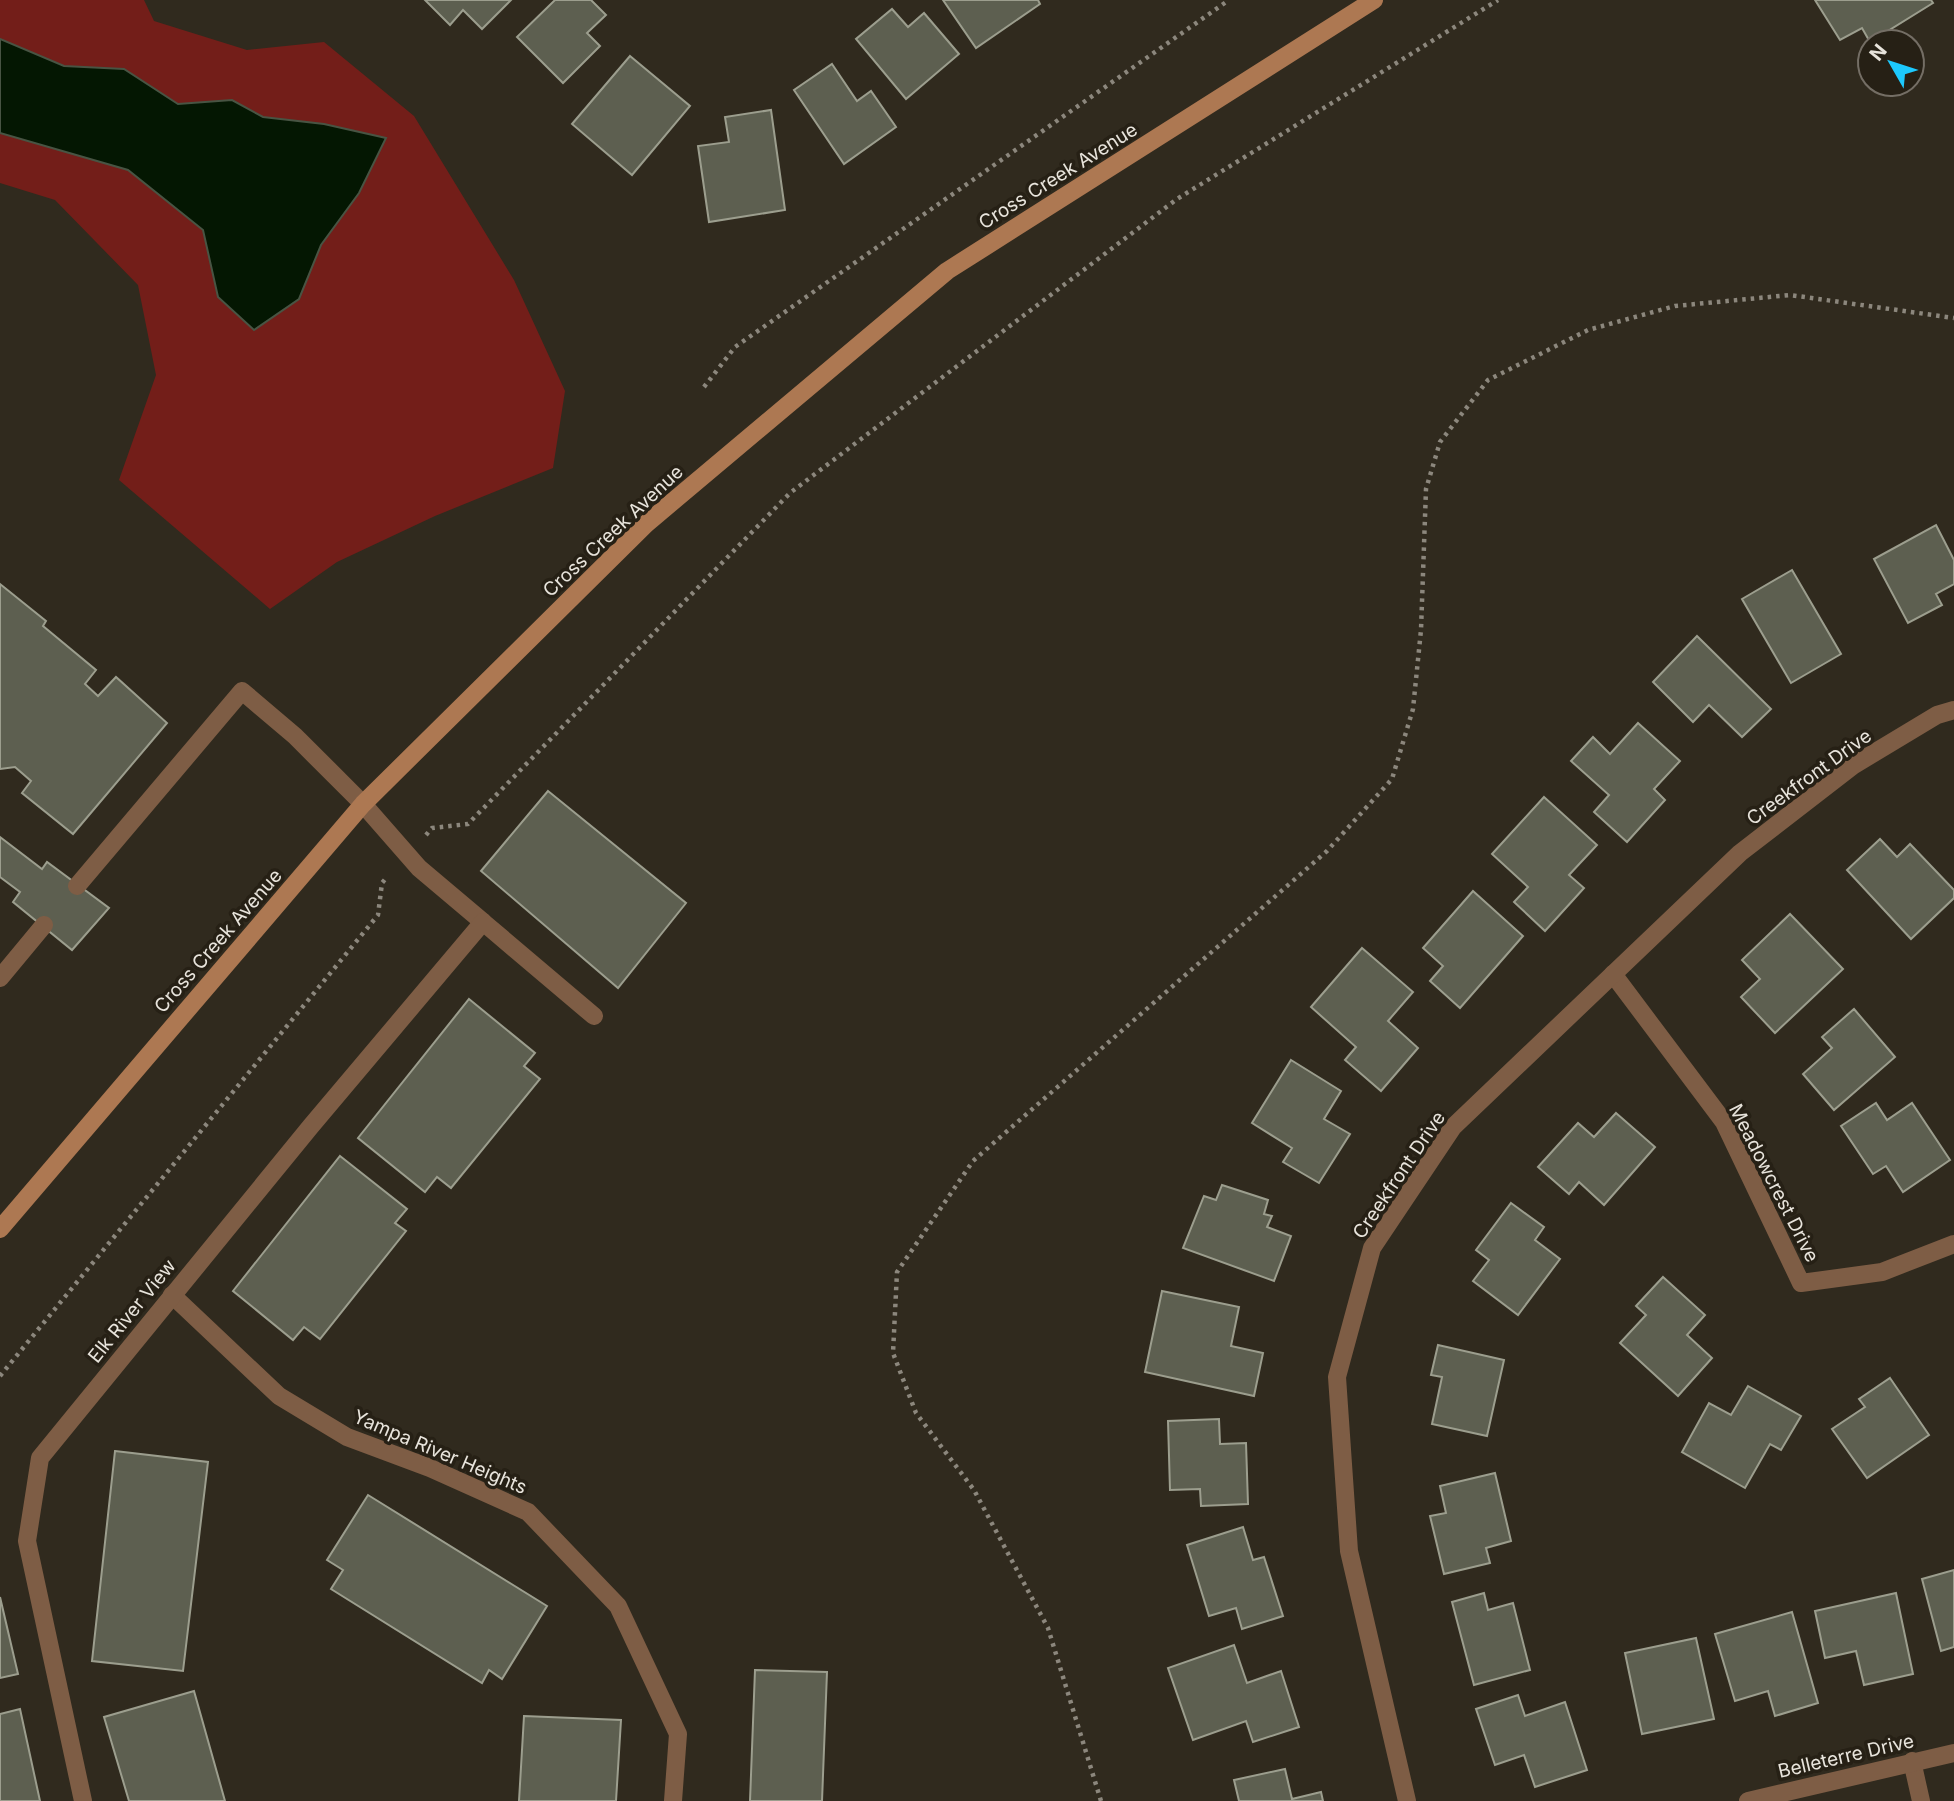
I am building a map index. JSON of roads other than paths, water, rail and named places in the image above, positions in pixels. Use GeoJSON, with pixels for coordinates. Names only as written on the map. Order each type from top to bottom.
{"type":"FeatureCollection","features":[{"type":"Feature","properties":{"kind":"street","name":"Cross Creek Avenue"},"geometry":{"type":"LineString","coordinates":[[0,1228],[363,804],[646,524],[947,271],[1374,0]]}},
{"type":"Feature","properties":{"kind":"street"},"geometry":{"type":"LineString","coordinates":[[77,886],[242,691],[295,736],[363,804],[419,868],[594,1016]]}},
{"type":"Feature","properties":{"kind":"street","name":"Creekfront Drive"},"geometry":{"type":"LineString","coordinates":[[1407,1801],[1349,1551],[1337,1377],[1372,1248],[1454,1127],[1740,853],[1854,765],[1937,715],[1954,710]]}},
{"type":"Feature","properties":{"kind":"street","name":"Elk River View"},"geometry":{"type":"LineString","coordinates":[[83,1801],[27,1541],[40,1458],[483,922]]}},
{"type":"Feature","properties":{"kind":"street"},"geometry":{"type":"LineString","coordinates":[[0,978],[44,925]]}},
{"type":"Feature","properties":{"kind":"street","name":"Meadowcrest Drive"},"geometry":{"type":"LineString","coordinates":[[1613,975],[1724,1122],[1801,1283],[1882,1272],[1954,1244]]}},
{"type":"Feature","properties":{"kind":"street","name":"Yampa River Heights"},"geometry":{"type":"LineString","coordinates":[[172,1295],[279,1396],[347,1437],[430,1468],[527,1512],[618,1606],[678,1734],[673,1801]]}},
{"type":"Feature","properties":{"kind":"street","name":"Belleterre Drive"},"geometry":{"type":"LineString","coordinates":[[1748,1801],[1954,1753]]}},
{"type":"Feature","properties":{"kind":"street"},"geometry":{"type":"LineString","coordinates":[[1912,1761],[1921,1801]]}}]}
